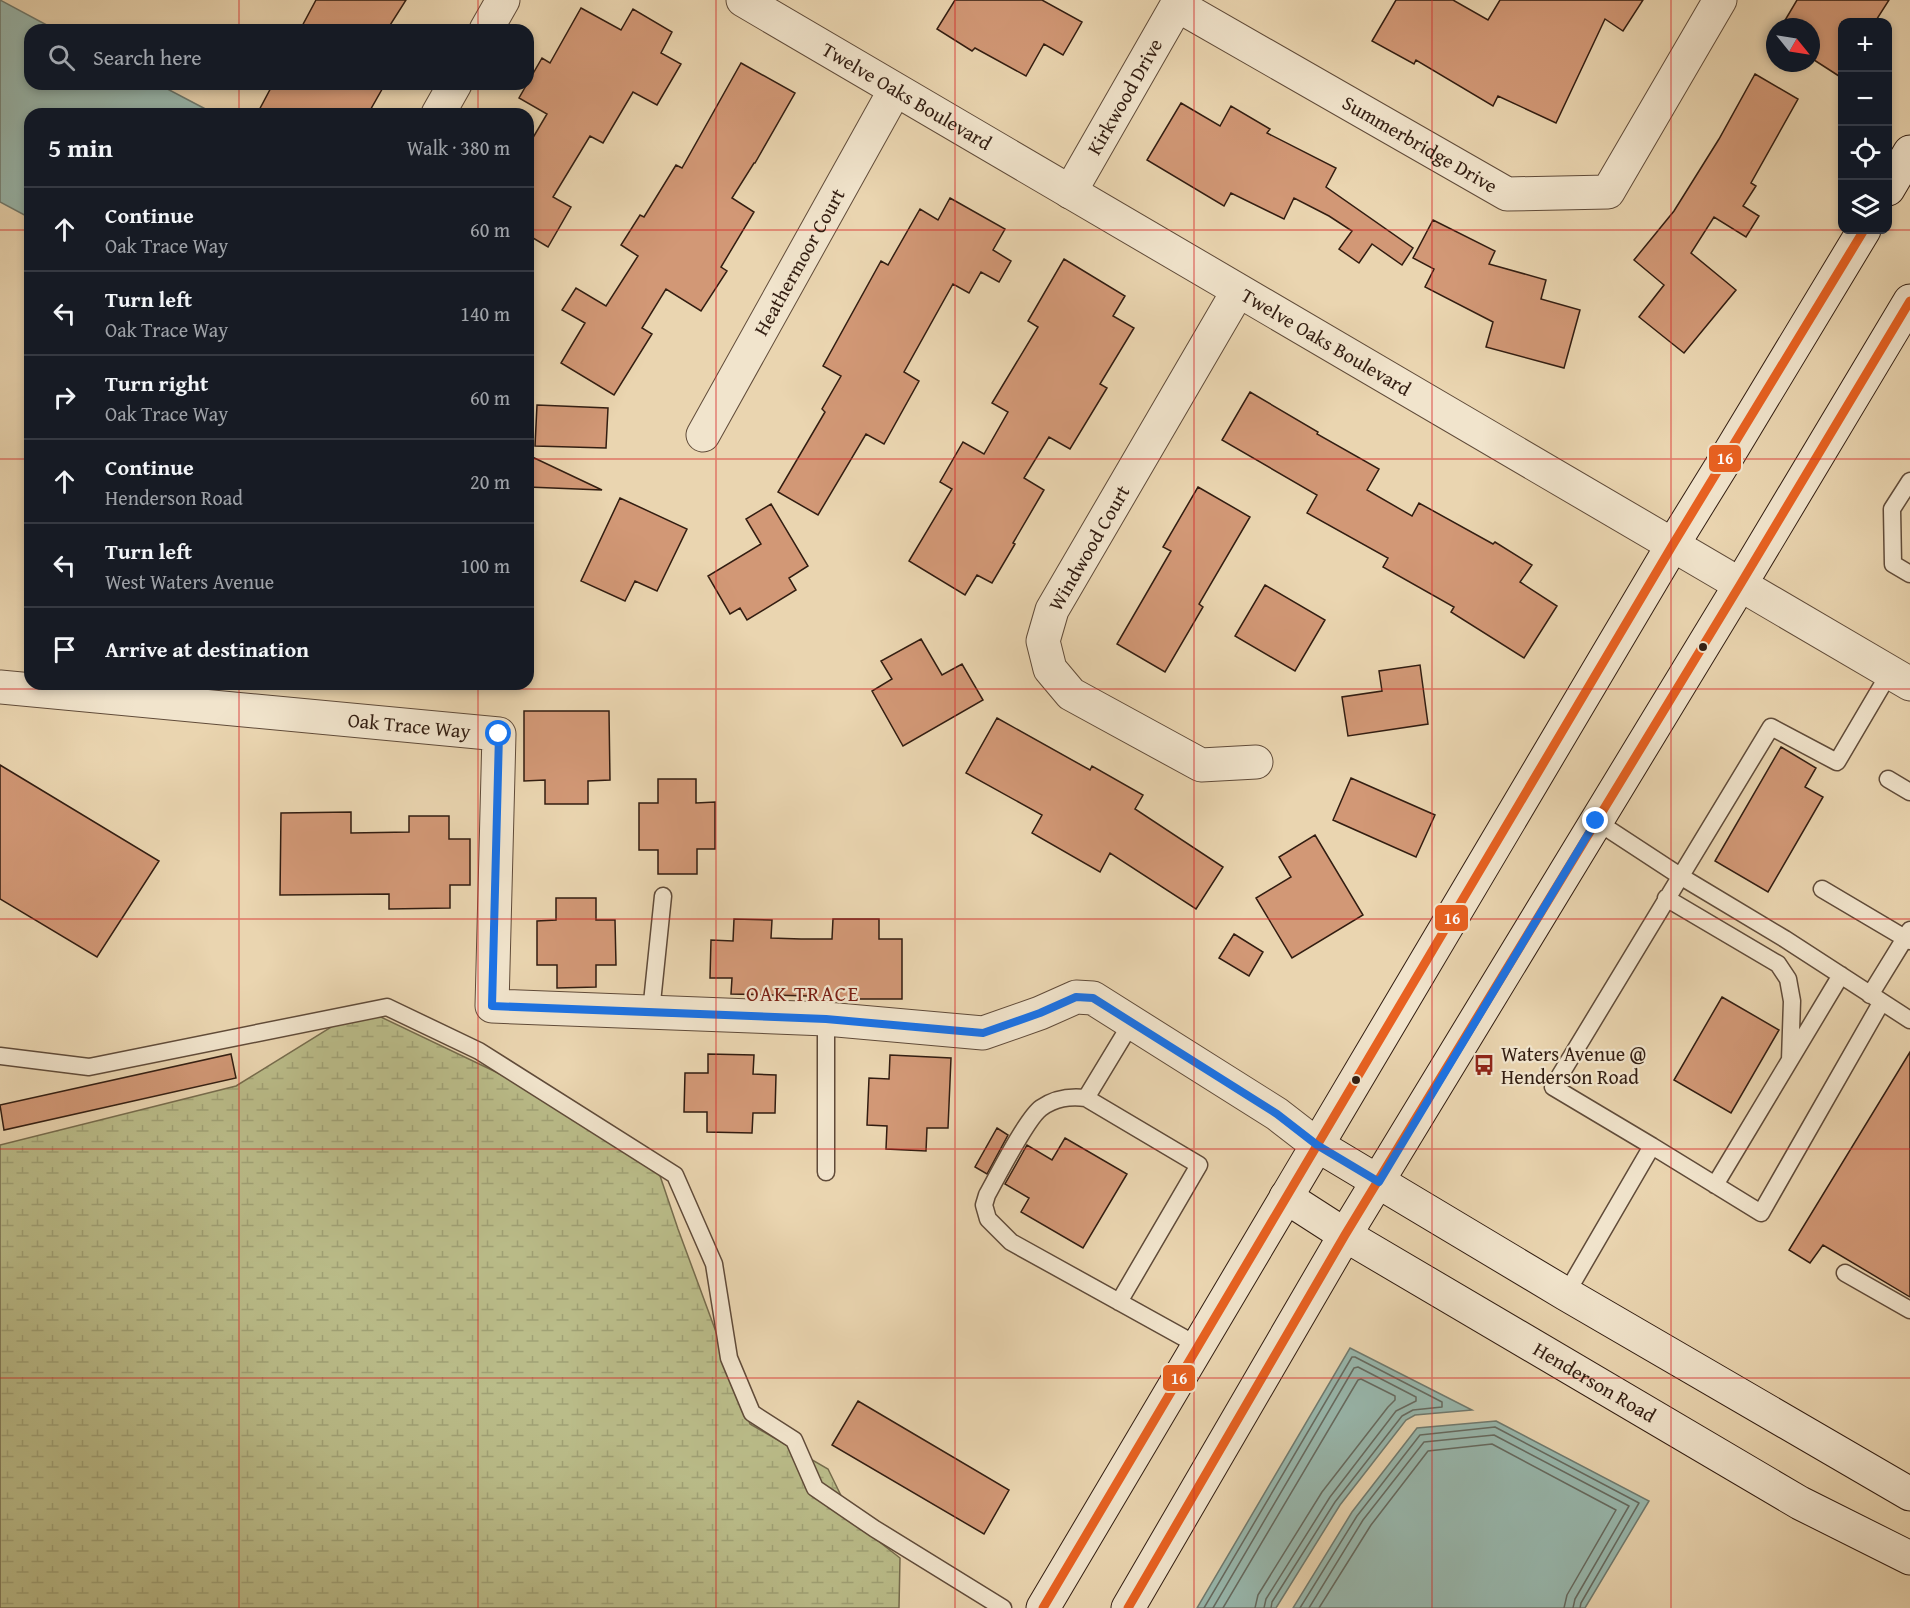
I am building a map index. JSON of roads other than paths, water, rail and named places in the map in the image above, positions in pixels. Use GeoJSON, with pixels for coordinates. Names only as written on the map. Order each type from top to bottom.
{"type":"FeatureCollection","features":[{"type":"Feature","properties":{"kind":"street"},"geometry":{"type":"LineString","coordinates":[[489,24],[503,0]]}},
{"type":"Feature","properties":{"kind":"street","name":"Twelve Oaks Boulevard"},"geometry":{"type":"LineString","coordinates":[[743,0],[1900,678]]}},
{"type":"Feature","properties":{"kind":"street","name":"Summerbridge Drive"},"geometry":{"type":"LineString","coordinates":[[1178,3],[1507,194],[1608,192],[1720,0]]}},
{"type":"Feature","properties":{"kind":"street","name":"Kirkwood Drive"},"geometry":{"type":"LineString","coordinates":[[1070,192],[1178,3]]}},
{"type":"Feature","properties":{"kind":"street"},"geometry":{"type":"LineString","coordinates":[[441,108],[452,90]]}},
{"type":"Feature","properties":{"kind":"street","name":"Heathermoor Court"},"geometry":{"type":"LineString","coordinates":[[703,435],[895,90]]}},
{"type":"Feature","properties":{"kind":"street"},"geometry":{"type":"LineString","coordinates":[[1892,181],[1910,152]]}},
{"type":"Feature","properties":{"kind":"street"},"geometry":{"type":"LineString","coordinates":[[1042,1608],[1672,546],[1728,457],[1861,234]]}},
{"type":"Feature","properties":{"kind":"street","name":"Windwood Court"},"geometry":{"type":"LineString","coordinates":[[1239,291],[1052,610],[1042,641],[1050,669],[1071,694],[1201,765],[1256,762]]}},
{"type":"Feature","properties":{"kind":"street"},"geometry":{"type":"LineString","coordinates":[[1128,1608],[1345,1235],[1910,301]]}},
{"type":"Feature","properties":{"kind":"street","name":"Oak Trace Way"},"geometry":{"type":"LineString","coordinates":[[0,687],[24,689]]}},
{"type":"Feature","properties":{"kind":"street","name":"Oak Trace Way"},"geometry":{"type":"LineString","coordinates":[[32,690],[499,734],[492,1006],[826,1019],[983,1033],[1040,1013],[1076,997],[1093,998],[1277,1114],[1317,1145]]}},
{"type":"Feature","properties":{"kind":"street"},"geometry":{"type":"LineString","coordinates":[[1317,1145],[1566,1294],[1910,1494]]}},
{"type":"Feature","properties":{"kind":"street","name":"Henderson Road"},"geometry":{"type":"LineString","coordinates":[[1286,1197],[1345,1235],[1800,1503],[1910,1558]]}},
{"type":"Feature","properties":{"kind":"lane"},"geometry":{"type":"LineString","coordinates":[[1910,481],[1892,509],[1893,564],[1910,574]]}},
{"type":"Feature","properties":{"kind":"lane"},"geometry":{"type":"LineString","coordinates":[[1822,889],[1908,937],[1761,1213],[1553,1087],[1771,727],[1838,762],[1900,678]]}},
{"type":"Feature","properties":{"kind":"lane"},"geometry":{"type":"LineString","coordinates":[[1888,779],[1910,792]]}},
{"type":"Feature","properties":{"kind":"lane"},"geometry":{"type":"LineString","coordinates":[[1596,821],[1910,1020]]}},
{"type":"Feature","properties":{"kind":"lane"},"geometry":{"type":"LineString","coordinates":[[651,1012],[663,896]]}},
{"type":"Feature","properties":{"kind":"lane"},"geometry":{"type":"LineString","coordinates":[[1666,898],[1778,964],[1788,979],[1792,1000],[1790,1061]]}},
{"type":"Feature","properties":{"kind":"lane"},"geometry":{"type":"LineString","coordinates":[[1715,1185],[1841,975]]}},
{"type":"Feature","properties":{"kind":"lane"},"geometry":{"type":"LineString","coordinates":[[0,1056],[89,1067],[387,1007],[479,1051],[675,1175],[714,1264],[729,1358],[752,1413],[794,1440],[815,1488],[875,1529],[1003,1608]]}},
{"type":"Feature","properties":{"kind":"lane"},"geometry":{"type":"LineString","coordinates":[[826,1019],[826,1172]]}},
{"type":"Feature","properties":{"kind":"lane"},"geometry":{"type":"LineString","coordinates":[[1086,1098],[1132,1022]]}},
{"type":"Feature","properties":{"kind":"lane"},"geometry":{"type":"LineString","coordinates":[[1119,1302],[1199,1165],[1086,1098],[1066,1096],[1038,1110],[1026,1126],[987,1195],[984,1205],[988,1219],[1011,1242],[1119,1302],[1197,1345]]}},
{"type":"Feature","properties":{"kind":"lane"},"geometry":{"type":"LineString","coordinates":[[1566,1294],[1652,1146]]}},
{"type":"Feature","properties":{"kind":"lane"},"geometry":{"type":"LineString","coordinates":[[1845,1273],[1910,1310]]}},
{"type":"Feature","properties":{"kind":"water"},"geometry":{"type":"Polygon","coordinates":[[[0,0],[45,24],[24,24],[24,90],[169,90],[204,108],[24,108],[24,215],[0,202],[0,0]]]}},
{"type":"Feature","properties":{"kind":"water"},"geometry":{"type":"Polygon","coordinates":[[[1350,1348],[1472,1410],[1415,1415],[1406,1420],[1340,1505],[1276,1608],[1197,1608],[1350,1348]]]}},
{"type":"Feature","properties":{"kind":"water"},"geometry":{"type":"Polygon","coordinates":[[[1496,1421],[1649,1501],[1585,1608],[1293,1608],[1352,1512],[1417,1428],[1496,1421]]]}},
{"type":"Feature","properties":{"kind":"place","name":"Waters Avenue @ Henderson Road"},"geometry":{"type":"Point","coordinates":[1484,1065]}},
{"type":"Feature","properties":{"kind":"district","name":"OAK TRACE"},"geometry":{"type":"Point","coordinates":[803,994]}}]}
